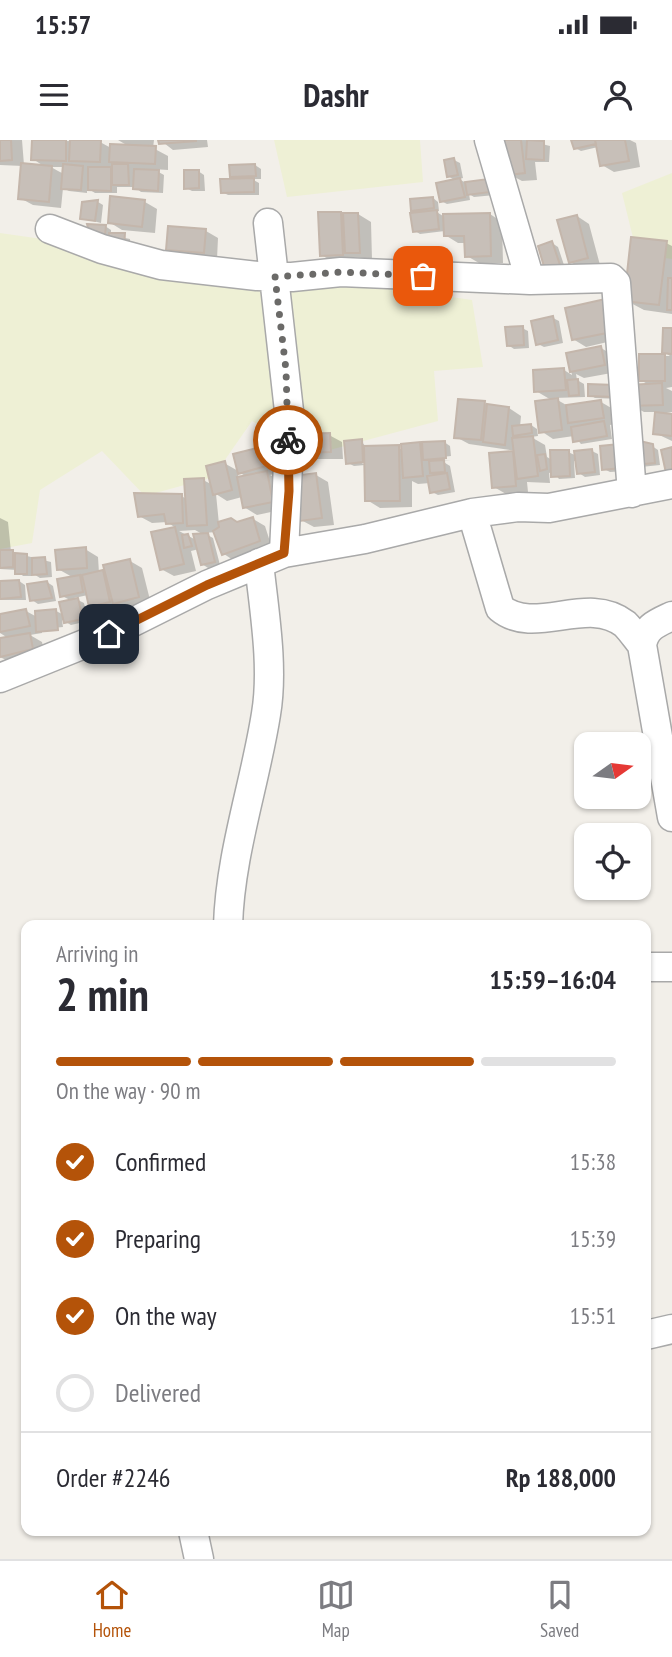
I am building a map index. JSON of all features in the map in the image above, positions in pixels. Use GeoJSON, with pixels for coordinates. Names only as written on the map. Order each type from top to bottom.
{"type":"FeatureCollection","features":[{"type":"Feature","properties":{"kind":"street"},"geometry":{"type":"LineString","coordinates":[[489,140],[530,280]]}},
{"type":"Feature","properties":{"kind":"street"},"geometry":{"type":"LineString","coordinates":[[228,920],[229,893],[267,710],[267,638],[272,558],[290,420],[268,223]]}},
{"type":"Feature","properties":{"kind":"street"},"geometry":{"type":"LineString","coordinates":[[50,229],[102,249],[161,265],[275,277],[341,272],[530,280],[607,276],[616,283],[632,493]]}},
{"type":"Feature","properties":{"kind":"street"},"geometry":{"type":"LineString","coordinates":[[0,678],[109,634],[146,613],[272,558],[472,513],[549,508],[672,484]]}},
{"type":"Feature","properties":{"kind":"street"},"geometry":{"type":"LineString","coordinates":[[472,513],[500,608],[508,615],[519,619],[567,613],[603,614],[624,624],[642,645]]}},
{"type":"Feature","properties":{"kind":"street"},"geometry":{"type":"LineString","coordinates":[[672,616],[651,626],[644,635],[642,645],[672,817]]}},
{"type":"Feature","properties":{"kind":"street"},"geometry":{"type":"LineString","coordinates":[[651,967],[672,967]]}},
{"type":"Feature","properties":{"kind":"street"},"geometry":{"type":"LineString","coordinates":[[651,1334],[672,1329]]}},
{"type":"Feature","properties":{"kind":"street"},"geometry":{"type":"LineString","coordinates":[[194,1536],[199,1559]]}},
{"type":"Feature","properties":{"kind":"green space"},"geometry":{"type":"Polygon","coordinates":[[[274,140],[420,140],[423,182],[287,197],[274,140]]]}},
{"type":"Feature","properties":{"kind":"green space"},"geometry":{"type":"Polygon","coordinates":[[[672,173],[672,259],[637,254],[622,193],[672,173]]]}},
{"type":"Feature","properties":{"kind":"green space"},"geometry":{"type":"Polygon","coordinates":[[[0,233],[472,300],[483,367],[434,371],[438,421],[311,455],[252,421],[213,477],[145,496],[102,451],[40,490],[32,543],[0,549],[0,233]]]}},
{"type":"Feature","properties":{"kind":"building"},"geometry":{"type":"Polygon","coordinates":[[[0,140],[11,140],[12,160],[0,161],[0,140]]]}},
{"type":"Feature","properties":{"kind":"building"},"geometry":{"type":"Polygon","coordinates":[[[32,140],[66,140],[66,161],[31,160],[32,140]]]}},
{"type":"Feature","properties":{"kind":"building"},"geometry":{"type":"Polygon","coordinates":[[[70,140],[101,140],[100,162],[69,161],[70,140]]]}},
{"type":"Feature","properties":{"kind":"building"},"geometry":{"type":"Polygon","coordinates":[[[158,140],[196,140],[196,141],[159,144],[158,140]]]}},
{"type":"Feature","properties":{"kind":"building"},"geometry":{"type":"Polygon","coordinates":[[[504,140],[521,140],[525,173],[507,175],[504,140]]]}},
{"type":"Feature","properties":{"kind":"building"},"geometry":{"type":"Polygon","coordinates":[[[527,140],[544,141],[544,160],[526,159],[527,140]]]}},
{"type":"Feature","properties":{"kind":"building"},"geometry":{"type":"Polygon","coordinates":[[[571,140],[595,140],[596,144],[574,149],[571,140]]]}},
{"type":"Feature","properties":{"kind":"building"},"geometry":{"type":"Polygon","coordinates":[[[595,140],[625,140],[629,161],[600,166],[595,140]]]}},
{"type":"Feature","properties":{"kind":"building"},"geometry":{"type":"Polygon","coordinates":[[[110,144],[156,146],[155,164],[109,162],[110,144]]]}},
{"type":"Feature","properties":{"kind":"building"},"geometry":{"type":"Polygon","coordinates":[[[454,158],[458,175],[447,177],[444,160],[454,158]]]}},
{"type":"Feature","properties":{"kind":"building"},"geometry":{"type":"Polygon","coordinates":[[[21,163],[52,166],[49,202],[18,199],[21,163]]]}},
{"type":"Feature","properties":{"kind":"building"},"geometry":{"type":"Polygon","coordinates":[[[63,164],[83,166],[81,190],[61,189],[63,164]]]}},
{"type":"Feature","properties":{"kind":"building"},"geometry":{"type":"Polygon","coordinates":[[[112,164],[128,164],[129,185],[112,185],[112,164]]]}},
{"type":"Feature","properties":{"kind":"building"},"geometry":{"type":"Polygon","coordinates":[[[255,164],[256,176],[230,177],[229,165],[255,164]]]}},
{"type":"Feature","properties":{"kind":"building"},"geometry":{"type":"Polygon","coordinates":[[[88,167],[111,167],[111,191],[88,190],[88,167]]]}},
{"type":"Feature","properties":{"kind":"building"},"geometry":{"type":"Polygon","coordinates":[[[134,169],[159,170],[158,191],[133,189],[134,169]]]}},
{"type":"Feature","properties":{"kind":"building"},"geometry":{"type":"Polygon","coordinates":[[[184,170],[199,170],[199,188],[184,189],[184,170]]]}},
{"type":"Feature","properties":{"kind":"building"},"geometry":{"type":"Polygon","coordinates":[[[254,178],[254,192],[221,193],[220,179],[254,178]]]}},
{"type":"Feature","properties":{"kind":"building"},"geometry":{"type":"Polygon","coordinates":[[[460,178],[465,197],[440,202],[436,183],[460,178]]]}},
{"type":"Feature","properties":{"kind":"building"},"geometry":{"type":"Polygon","coordinates":[[[488,179],[490,192],[467,195],[465,182],[488,179]]]}},
{"type":"Feature","properties":{"kind":"building"},"geometry":{"type":"Polygon","coordinates":[[[110,196],[145,200],[142,227],[108,223],[110,196]]]}},
{"type":"Feature","properties":{"kind":"building"},"geometry":{"type":"Polygon","coordinates":[[[433,197],[434,208],[411,211],[410,199],[433,197]]]}},
{"type":"Feature","properties":{"kind":"building"},"geometry":{"type":"Polygon","coordinates":[[[98,200],[95,221],[80,219],[82,202],[98,200]]]}},
{"type":"Feature","properties":{"kind":"building"},"geometry":{"type":"Polygon","coordinates":[[[437,210],[439,229],[413,232],[410,213],[437,210]]]}},
{"type":"Feature","properties":{"kind":"building"},"geometry":{"type":"Polygon","coordinates":[[[318,212],[341,212],[343,255],[320,256],[318,212]]]}},
{"type":"Feature","properties":{"kind":"building"},"geometry":{"type":"Polygon","coordinates":[[[343,213],[358,213],[360,253],[345,253],[343,213]]]}},
{"type":"Feature","properties":{"kind":"building"},"geometry":{"type":"Polygon","coordinates":[[[490,213],[491,256],[465,257],[464,236],[444,236],[443,214],[490,213]]]}},
{"type":"Feature","properties":{"kind":"building"},"geometry":{"type":"Polygon","coordinates":[[[577,215],[588,258],[569,263],[557,220],[577,215]]]}},
{"type":"Feature","properties":{"kind":"building"},"geometry":{"type":"Polygon","coordinates":[[[87,224],[106,225],[105,235],[90,235],[87,224]]]}},
{"type":"Feature","properties":{"kind":"building"},"geometry":{"type":"Polygon","coordinates":[[[168,226],[206,229],[204,253],[166,250],[168,226]]]}},
{"type":"Feature","properties":{"kind":"building"},"geometry":{"type":"Polygon","coordinates":[[[109,233],[125,233],[124,248],[109,243],[109,233]]]}},
{"type":"Feature","properties":{"kind":"building"},"geometry":{"type":"Polygon","coordinates":[[[631,237],[667,241],[659,305],[624,301],[631,237]]]}},
{"type":"Feature","properties":{"kind":"building"},"geometry":{"type":"Polygon","coordinates":[[[552,241],[560,265],[545,270],[538,246],[552,241]]]}},
{"type":"Feature","properties":{"kind":"building"},"geometry":{"type":"Polygon","coordinates":[[[668,278],[672,278],[672,310],[667,310],[668,278]]]}},
{"type":"Feature","properties":{"kind":"building"},"geometry":{"type":"Polygon","coordinates":[[[610,298],[617,331],[572,340],[565,308],[610,298]]]}},
{"type":"Feature","properties":{"kind":"building"},"geometry":{"type":"Polygon","coordinates":[[[553,316],[558,340],[536,345],[531,321],[553,316]]]}},
{"type":"Feature","properties":{"kind":"building"},"geometry":{"type":"Polygon","coordinates":[[[523,326],[524,345],[507,346],[505,327],[523,326]]]}},
{"type":"Feature","properties":{"kind":"building"},"geometry":{"type":"Polygon","coordinates":[[[663,328],[672,328],[672,354],[662,353],[663,328]]]}},
{"type":"Feature","properties":{"kind":"building"},"geometry":{"type":"Polygon","coordinates":[[[601,346],[605,365],[570,372],[566,353],[601,346]]]}},
{"type":"Feature","properties":{"kind":"building"},"geometry":{"type":"Polygon","coordinates":[[[639,354],[665,354],[665,381],[639,381],[639,354]]]}},
{"type":"Feature","properties":{"kind":"building"},"geometry":{"type":"Polygon","coordinates":[[[564,368],[566,390],[534,392],[533,370],[564,368]]]}},
{"type":"Feature","properties":{"kind":"building"},"geometry":{"type":"Polygon","coordinates":[[[578,379],[579,395],[569,396],[567,380],[578,379]]]}},
{"type":"Feature","properties":{"kind":"building"},"geometry":{"type":"Polygon","coordinates":[[[662,383],[663,405],[629,406],[629,385],[662,383]]]}},
{"type":"Feature","properties":{"kind":"building"},"geometry":{"type":"Polygon","coordinates":[[[588,384],[615,385],[615,397],[588,396],[588,384]]]}},
{"type":"Feature","properties":{"kind":"building"},"geometry":{"type":"Polygon","coordinates":[[[558,398],[562,430],[539,433],[535,401],[558,398]]]}},
{"type":"Feature","properties":{"kind":"building"},"geometry":{"type":"Polygon","coordinates":[[[458,399],[485,401],[481,440],[454,438],[458,399]]]}},
{"type":"Feature","properties":{"kind":"building"},"geometry":{"type":"Polygon","coordinates":[[[601,400],[604,418],[568,423],[566,405],[601,400]]]}},
{"type":"Feature","properties":{"kind":"building"},"geometry":{"type":"Polygon","coordinates":[[[487,404],[509,407],[505,445],[483,442],[487,404]]]}},
{"type":"Feature","properties":{"kind":"building"},"geometry":{"type":"Polygon","coordinates":[[[655,412],[672,414],[672,436],[653,434],[655,412]]]}},
{"type":"Feature","properties":{"kind":"building"},"geometry":{"type":"Polygon","coordinates":[[[604,421],[607,436],[573,442],[571,427],[604,421]]]}},
{"type":"Feature","properties":{"kind":"building"},"geometry":{"type":"Polygon","coordinates":[[[531,424],[532,433],[513,436],[512,426],[531,424]]]}},
{"type":"Feature","properties":{"kind":"building"},"geometry":{"type":"Polygon","coordinates":[[[330,433],[331,452],[292,453],[292,434],[330,433]]]}},
{"type":"Feature","properties":{"kind":"building"},"geometry":{"type":"Polygon","coordinates":[[[533,436],[538,476],[517,479],[512,438],[533,436]]]}},
{"type":"Feature","properties":{"kind":"building"},"geometry":{"type":"Polygon","coordinates":[[[362,439],[363,462],[346,464],[344,441],[362,439]]]}},
{"type":"Feature","properties":{"kind":"building"},"geometry":{"type":"Polygon","coordinates":[[[631,439],[653,444],[655,463],[634,465],[631,439]]]}},
{"type":"Feature","properties":{"kind":"building"},"geometry":{"type":"Polygon","coordinates":[[[445,441],[446,458],[423,460],[422,442],[445,441]]]}},
{"type":"Feature","properties":{"kind":"building"},"geometry":{"type":"Polygon","coordinates":[[[420,442],[423,476],[403,478],[401,444],[420,442]]]}},
{"type":"Feature","properties":{"kind":"building"},"geometry":{"type":"Polygon","coordinates":[[[619,444],[621,468],[602,470],[600,446],[619,444]]]}},
{"type":"Feature","properties":{"kind":"building"},"geometry":{"type":"Polygon","coordinates":[[[399,445],[400,501],[365,501],[364,446],[399,445]]]}},
{"type":"Feature","properties":{"kind":"building"},"geometry":{"type":"Polygon","coordinates":[[[261,447],[266,466],[238,474],[233,454],[261,447]]]}},
{"type":"Feature","properties":{"kind":"building"},"geometry":{"type":"Polygon","coordinates":[[[672,447],[672,472],[666,473],[661,450],[672,447]]]}},
{"type":"Feature","properties":{"kind":"building"},"geometry":{"type":"Polygon","coordinates":[[[592,449],[595,472],[577,474],[574,451],[592,449]]]}},
{"type":"Feature","properties":{"kind":"building"},"geometry":{"type":"Polygon","coordinates":[[[550,450],[569,450],[570,476],[551,477],[550,450]]]}},
{"type":"Feature","properties":{"kind":"building"},"geometry":{"type":"Polygon","coordinates":[[[513,451],[516,486],[492,488],[489,453],[513,451]]]}},
{"type":"Feature","properties":{"kind":"building"},"geometry":{"type":"Polygon","coordinates":[[[545,454],[547,469],[540,471],[537,455],[545,454]]]}},
{"type":"Feature","properties":{"kind":"building"},"geometry":{"type":"Polygon","coordinates":[[[444,460],[445,472],[430,473],[429,461],[444,460]]]}},
{"type":"Feature","properties":{"kind":"building"},"geometry":{"type":"Polygon","coordinates":[[[225,461],[232,490],[213,495],[206,466],[225,461]]]}},
{"type":"Feature","properties":{"kind":"building"},"geometry":{"type":"Polygon","coordinates":[[[267,471],[273,502],[243,508],[237,477],[267,471]]]}},
{"type":"Feature","properties":{"kind":"building"},"geometry":{"type":"Polygon","coordinates":[[[316,473],[322,518],[300,521],[293,476],[316,473]]]}},
{"type":"Feature","properties":{"kind":"building"},"geometry":{"type":"Polygon","coordinates":[[[447,473],[450,489],[430,493],[427,476],[447,473]]]}},
{"type":"Feature","properties":{"kind":"building"},"geometry":{"type":"Polygon","coordinates":[[[204,478],[207,525],[187,526],[184,479],[204,478]]]}},
{"type":"Feature","properties":{"kind":"building"},"geometry":{"type":"Polygon","coordinates":[[[134,493],[182,494],[183,523],[166,524],[164,514],[138,517],[134,493]]]}},
{"type":"Feature","properties":{"kind":"building"},"geometry":{"type":"Polygon","coordinates":[[[253,517],[260,541],[222,555],[213,531],[219,527],[218,522],[231,518],[237,522],[253,517]]]}},
{"type":"Feature","properties":{"kind":"building"},"geometry":{"type":"Polygon","coordinates":[[[175,527],[184,564],[160,570],[151,532],[175,527]]]}},
{"type":"Feature","properties":{"kind":"building"},"geometry":{"type":"Polygon","coordinates":[[[208,533],[215,562],[201,565],[193,534],[208,533]]]}},
{"type":"Feature","properties":{"kind":"building"},"geometry":{"type":"Polygon","coordinates":[[[188,534],[192,546],[184,548],[182,535],[188,534]]]}},
{"type":"Feature","properties":{"kind":"building"},"geometry":{"type":"Polygon","coordinates":[[[86,547],[87,568],[57,570],[55,550],[86,547]]]}},
{"type":"Feature","properties":{"kind":"building"},"geometry":{"type":"Polygon","coordinates":[[[0,550],[13,550],[13,567],[0,568],[0,550]]]}},
{"type":"Feature","properties":{"kind":"building"},"geometry":{"type":"Polygon","coordinates":[[[15,553],[27,554],[27,574],[15,574],[15,553]]]}},
{"type":"Feature","properties":{"kind":"building"},"geometry":{"type":"Polygon","coordinates":[[[45,557],[47,574],[32,575],[32,558],[45,557]]]}},
{"type":"Feature","properties":{"kind":"building"},"geometry":{"type":"Polygon","coordinates":[[[130,559],[139,597],[113,604],[103,565],[130,559]]]}},
{"type":"Feature","properties":{"kind":"building"},"geometry":{"type":"Polygon","coordinates":[[[103,570],[110,602],[89,607],[82,575],[103,570]]]}},
{"type":"Feature","properties":{"kind":"building"},"geometry":{"type":"Polygon","coordinates":[[[80,575],[83,592],[60,597],[57,579],[80,575]]]}},
{"type":"Feature","properties":{"kind":"building"},"geometry":{"type":"Polygon","coordinates":[[[19,580],[21,597],[0,599],[0,581],[19,580]]]}},
{"type":"Feature","properties":{"kind":"building"},"geometry":{"type":"Polygon","coordinates":[[[47,581],[52,598],[30,601],[27,584],[47,581]]]}},
{"type":"Feature","properties":{"kind":"building"},"geometry":{"type":"Polygon","coordinates":[[[78,598],[83,619],[64,623],[59,602],[78,598]]]}},
{"type":"Feature","properties":{"kind":"building"},"geometry":{"type":"Polygon","coordinates":[[[26,609],[30,626],[0,632],[0,614],[26,609]]]}},
{"type":"Feature","properties":{"kind":"building"},"geometry":{"type":"Polygon","coordinates":[[[56,609],[58,630],[36,632],[35,611],[56,609]]]}},
{"type":"Feature","properties":{"kind":"building"},"geometry":{"type":"Polygon","coordinates":[[[30,633],[33,649],[0,657],[0,638],[30,633]]]}},
{"type":"Feature","properties":{"kind":"way so far"},"geometry":{"type":"LineString","coordinates":[[288,440],[290,420],[275,277],[341,272],[423,276]]}},
{"type":"Feature","properties":{"kind":"route"},"geometry":{"type":"LineString","coordinates":[[109,634],[146,613],[284,553],[289,491],[288,440]]}}]}
